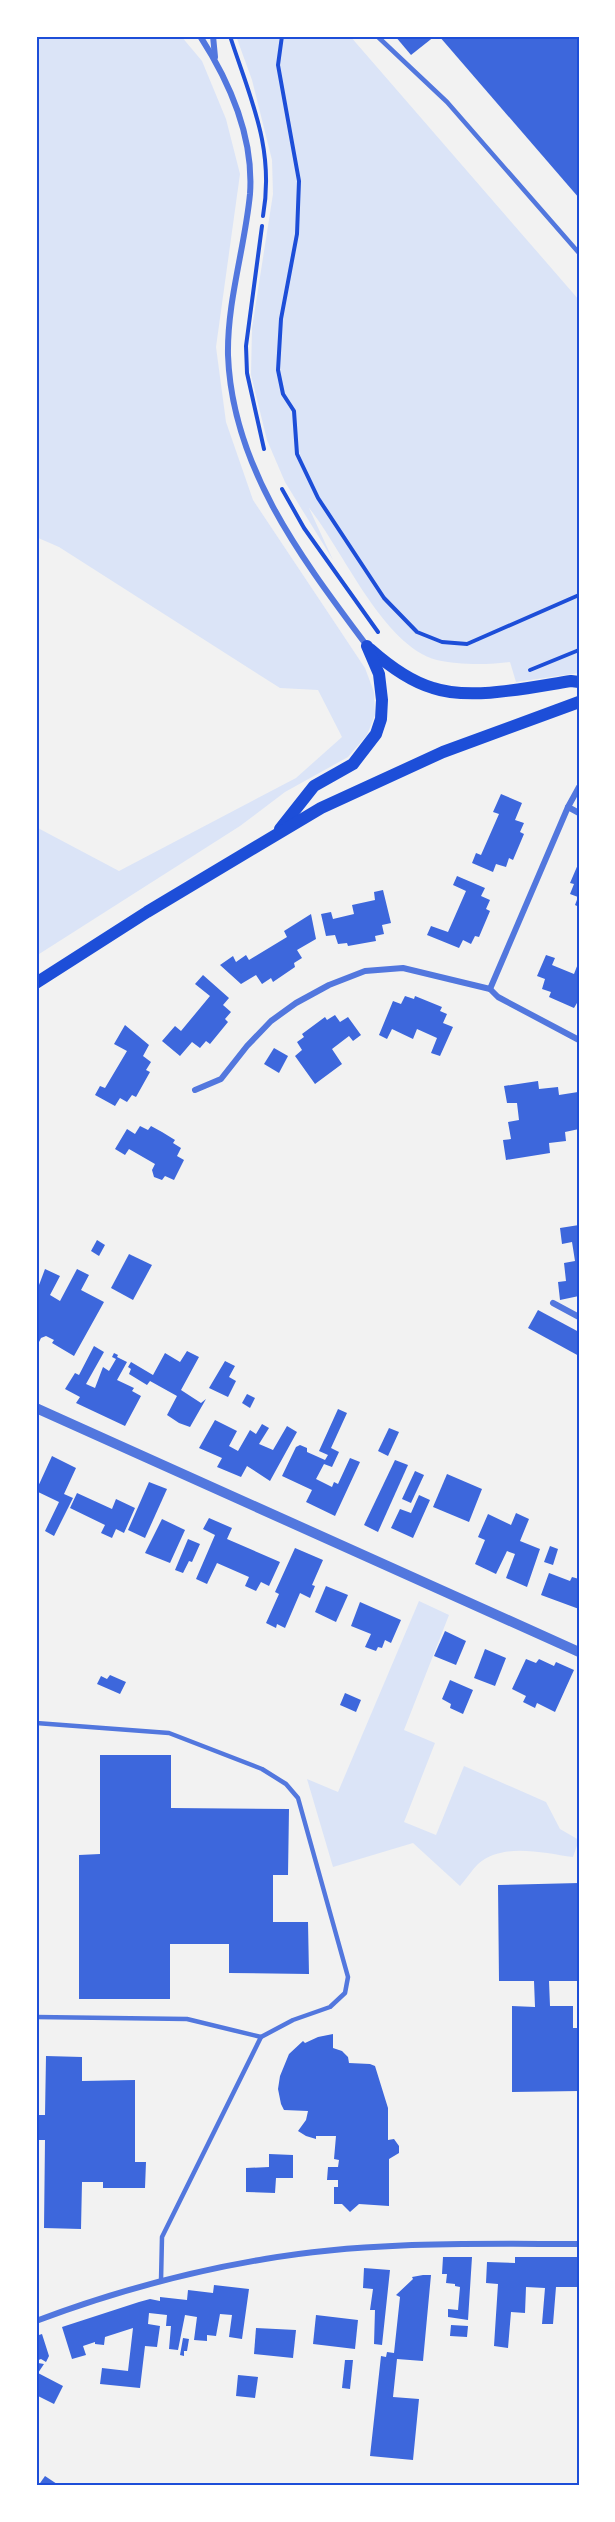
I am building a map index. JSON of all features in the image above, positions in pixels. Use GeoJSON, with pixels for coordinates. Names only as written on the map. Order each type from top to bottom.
{"type":"FeatureCollection","features":[{"type":"Feature","properties":{"kind":"main road"},"geometry":{"type":"LineString","coordinates":[[367,646],[387,664],[433,689],[456,693],[510,691],[572,681],[579,682]]}},
{"type":"Feature","properties":{"kind":"main road"},"geometry":{"type":"LineString","coordinates":[[276,835],[314,786],[353,764],[376,734],[381,719],[382,700],[379,674],[367,646]]}},
{"type":"Feature","properties":{"kind":"main road"},"geometry":{"type":"LineString","coordinates":[[36,983],[147,912],[321,808],[443,752],[579,702]]}},
{"type":"Feature","properties":{"kind":"street"},"geometry":{"type":"LineString","coordinates":[[200,36],[215,60],[237,109],[248,155],[250,192],[229,332],[228,357],[235,405],[250,459],[274,509],[304,561],[367,646]]}},
{"type":"Feature","properties":{"kind":"street"},"geometry":{"type":"LineString","coordinates":[[213,36],[215,60]]}},
{"type":"Feature","properties":{"kind":"street"},"geometry":{"type":"LineString","coordinates":[[490,989],[568,807],[579,787]]}},
{"type":"Feature","properties":{"kind":"street"},"geometry":{"type":"LineString","coordinates":[[568,807],[579,813]]}},
{"type":"Feature","properties":{"kind":"street"},"geometry":{"type":"LineString","coordinates":[[195,1090],[221,1079],[247,1046],[271,1021],[288,1009],[328,985],[365,971],[403,968],[490,989],[498,997],[579,1040]]}},
{"type":"Feature","properties":{"kind":"street"},"geometry":{"type":"LineString","coordinates":[[553,1303],[579,1317]]}},
{"type":"Feature","properties":{"kind":"street"},"geometry":{"type":"LineString","coordinates":[[36,1408],[579,1652]]}},
{"type":"Feature","properties":{"kind":"street"},"geometry":{"type":"LineString","coordinates":[[36,2321],[100,2298],[161,2281],[267,2258],[341,2250],[425,2245],[579,2244]]}},
{"type":"Feature","properties":{"kind":"lane"},"geometry":{"type":"LineString","coordinates":[[377,36],[447,102],[579,253]]}},
{"type":"Feature","properties":{"kind":"lane"},"geometry":{"type":"LineString","coordinates":[[36,1723],[169,1733],[261,1770],[286,1784],[298,1798],[348,1977],[345,1993],[330,2007],[292,2020],[261,2037],[162,2237],[161,2281]]}},
{"type":"Feature","properties":{"kind":"lane"},"geometry":{"type":"LineString","coordinates":[[36,2017],[187,2019],[261,2037]]}},
{"type":"Feature","properties":{"kind":"path"},"geometry":{"type":"LineString","coordinates":[[230,36],[254,109],[267,163],[266,203],[246,346],[247,373],[265,452]]}},
{"type":"Feature","properties":{"kind":"path"},"geometry":{"type":"LineString","coordinates":[[282,36],[278,65],[299,181],[297,234],[281,319],[278,370],[283,394],[294,411],[297,454],[318,498],[384,598],[417,632],[442,642],[467,644],[579,595]]}},
{"type":"Feature","properties":{"kind":"path"},"geometry":{"type":"LineString","coordinates":[[278,483],[304,528],[379,634]]}},
{"type":"Feature","properties":{"kind":"path"},"geometry":{"type":"LineString","coordinates":[[527,671],[579,650]]}},
{"type":"Feature","properties":{"kind":"shaded area"},"geometry":{"type":"Polygon","coordinates":[[[36,36],[181,36],[202,61],[226,119],[240,174],[216,347],[226,422],[253,500],[365,668],[374,692],[375,715],[367,735],[348,757],[285,792],[240,826],[36,956],[36,827],[119,871],[296,778],[342,737],[318,690],[280,688],[59,547],[36,537],[36,36]]]}},
{"type":"Feature","properties":{"kind":"shaded area"},"geometry":{"type":"Polygon","coordinates":[[[236,36],[350,36],[579,300],[579,673],[516,682],[510,662],[454,663],[437,660],[417,651],[382,617],[309,508],[333,560],[285,482],[267,440],[251,375],[252,328],[273,194],[272,160],[252,80],[236,36]]]}},
{"type":"Feature","properties":{"kind":"shaded area"},"geometry":{"type":"Polygon","coordinates":[[[419,1601],[449,1615],[404,1730],[435,1743],[404,1822],[436,1835],[464,1766],[546,1802],[560,1829],[579,1840],[573,1857],[524,1851],[499,1853],[478,1864],[460,1886],[413,1843],[333,1867],[307,1779],[338,1792],[419,1601]]]}},
{"type":"Feature","properties":{"kind":"building"},"geometry":{"type":"Polygon","coordinates":[[[395,36],[435,36],[411,55],[395,36]]]}},
{"type":"Feature","properties":{"kind":"building"},"geometry":{"type":"Polygon","coordinates":[[[439,36],[579,36],[579,198],[439,36]]]}},
{"type":"Feature","properties":{"kind":"building"},"geometry":{"type":"Polygon","coordinates":[[[501,794],[522,803],[515,820],[524,823],[520,832],[524,834],[513,860],[509,858],[506,867],[496,864],[493,872],[472,863],[476,853],[481,855],[499,814],[493,812],[501,794]]]}},
{"type":"Feature","properties":{"kind":"building"},"geometry":{"type":"Polygon","coordinates":[[[579,862],[579,907],[575,905],[578,897],[570,894],[574,884],[570,883],[579,862]]]}},
{"type":"Feature","properties":{"kind":"building"},"geometry":{"type":"Polygon","coordinates":[[[457,876],[485,888],[481,896],[490,900],[486,909],[490,911],[479,937],[475,936],[471,944],[463,940],[459,948],[427,935],[431,926],[448,932],[466,891],[453,885],[457,876]]]}},
{"type":"Feature","properties":{"kind":"building"},"geometry":{"type":"Polygon","coordinates":[[[383,890],[391,923],[382,925],[384,934],[375,936],[376,941],[348,946],[347,943],[338,944],[335,935],[326,936],[321,914],[331,912],[333,919],[354,914],[352,905],[375,900],[374,892],[383,890]]]}},
{"type":"Feature","properties":{"kind":"building"},"geometry":{"type":"Polygon","coordinates":[[[311,914],[316,939],[297,950],[302,958],[294,963],[295,967],[273,982],[271,978],[262,984],[256,975],[241,984],[220,965],[233,956],[236,962],[246,955],[249,960],[287,937],[284,931],[311,914]]]}},
{"type":"Feature","properties":{"kind":"building"},"geometry":{"type":"Polygon","coordinates":[[[546,955],[555,958],[552,965],[574,974],[579,961],[579,1004],[577,1003],[574,1008],[549,997],[551,992],[542,989],[545,979],[537,976],[546,955]]]}},
{"type":"Feature","properties":{"kind":"building"},"geometry":{"type":"Polygon","coordinates":[[[203,975],[229,998],[223,1005],[231,1012],[225,1019],[228,1022],[210,1044],[206,1041],[200,1048],[192,1042],[180,1056],[162,1041],[175,1026],[181,1031],[210,996],[195,984],[203,975]]]}},
{"type":"Feature","properties":{"kind":"building"},"geometry":{"type":"Polygon","coordinates":[[[405,996],[414,999],[415,996],[442,1007],[440,1011],[447,1014],[443,1023],[453,1027],[440,1056],[431,1053],[437,1038],[417,1029],[413,1039],[392,1029],[387,1039],[379,1035],[393,1001],[401,1004],[405,996]]]}},
{"type":"Feature","properties":{"kind":"building"},"geometry":{"type":"Polygon","coordinates":[[[335,1015],[340,1022],[348,1017],[361,1035],[353,1041],[349,1036],[332,1049],[342,1064],[315,1084],[295,1056],[302,1050],[297,1042],[304,1037],[302,1034],[325,1017],[327,1020],[335,1015]]]}},
{"type":"Feature","properties":{"kind":"building"},"geometry":{"type":"Polygon","coordinates":[[[125,1025],[149,1045],[143,1056],[151,1062],[146,1070],[150,1072],[136,1097],[132,1095],[127,1102],[120,1098],[115,1106],[95,1095],[100,1086],[105,1088],[127,1051],[114,1044],[125,1025]]]}},
{"type":"Feature","properties":{"kind":"building"},"geometry":{"type":"Polygon","coordinates":[[[274,1048],[288,1056],[279,1073],[264,1064],[274,1048]]]}},
{"type":"Feature","properties":{"kind":"building"},"geometry":{"type":"Polygon","coordinates":[[[538,1081],[539,1089],[558,1087],[559,1095],[578,1092],[579,1129],[565,1132],[566,1141],[549,1143],[550,1153],[506,1160],[503,1140],[511,1139],[508,1122],[519,1120],[517,1103],[507,1103],[504,1086],[538,1081]]]}},
{"type":"Feature","properties":{"kind":"building"},"geometry":{"type":"Polygon","coordinates":[[[140,1126],[148,1130],[151,1126],[175,1140],[173,1143],[181,1148],[177,1156],[184,1160],[174,1180],[165,1176],[162,1180],[154,1177],[152,1170],[155,1164],[129,1149],[125,1155],[115,1149],[127,1129],[135,1134],[140,1126]]]}},
{"type":"Feature","properties":{"kind":"building"},"geometry":{"type":"Polygon","coordinates":[[[579,1225],[579,1296],[560,1300],[558,1282],[566,1281],[564,1263],[575,1261],[572,1242],[562,1244],[560,1228],[579,1225]]]}},
{"type":"Feature","properties":{"kind":"building"},"geometry":{"type":"Polygon","coordinates":[[[97,1240],[105,1245],[99,1256],[91,1251],[97,1240]]]}},
{"type":"Feature","properties":{"kind":"building"},"geometry":{"type":"Polygon","coordinates":[[[129,1254],[152,1265],[133,1300],[111,1288],[129,1254]]]}},
{"type":"Feature","properties":{"kind":"building"},"geometry":{"type":"Polygon","coordinates":[[[45,1269],[60,1276],[50,1295],[60,1301],[77,1269],[89,1275],[81,1290],[104,1302],[74,1356],[52,1343],[54,1340],[46,1336],[41,1338],[36,1348],[36,1293],[45,1269]]]}},
{"type":"Feature","properties":{"kind":"building"},"geometry":{"type":"Polygon","coordinates":[[[538,1310],[579,1332],[579,1356],[528,1328],[538,1310]]]}},
{"type":"Feature","properties":{"kind":"building"},"geometry":{"type":"Polygon","coordinates":[[[94,1346],[104,1352],[86,1384],[95,1388],[103,1367],[109,1371],[116,1359],[112,1357],[114,1353],[127,1362],[117,1380],[134,1388],[132,1391],[141,1396],[125,1426],[76,1403],[80,1397],[65,1389],[75,1373],[79,1375],[94,1346]]]}},
{"type":"Feature","properties":{"kind":"building"},"geometry":{"type":"Polygon","coordinates":[[[187,1351],[199,1357],[181,1390],[201,1403],[206,1399],[190,1427],[167,1415],[177,1396],[150,1381],[147,1385],[129,1374],[131,1369],[128,1367],[131,1362],[153,1375],[165,1353],[180,1362],[187,1351]]]}},
{"type":"Feature","properties":{"kind":"building"},"geometry":{"type":"Polygon","coordinates":[[[225,1361],[235,1366],[229,1377],[236,1381],[228,1397],[209,1388],[225,1361]]]}},
{"type":"Feature","properties":{"kind":"building"},"geometry":{"type":"Polygon","coordinates":[[[247,1394],[255,1398],[250,1408],[242,1403],[247,1394]]]}},
{"type":"Feature","properties":{"kind":"building"},"geometry":{"type":"Polygon","coordinates":[[[338,1409],[347,1413],[331,1448],[339,1452],[332,1467],[324,1464],[316,1479],[332,1487],[334,1482],[338,1484],[350,1458],[360,1462],[335,1516],[306,1502],[312,1490],[282,1476],[296,1447],[300,1445],[307,1448],[307,1452],[325,1460],[328,1455],[319,1451],[338,1409]]]}},
{"type":"Feature","properties":{"kind":"building"},"geometry":{"type":"Polygon","coordinates":[[[215,1420],[237,1431],[229,1446],[238,1451],[250,1430],[256,1434],[262,1424],[269,1428],[259,1444],[273,1450],[287,1426],[297,1432],[270,1481],[247,1466],[241,1477],[217,1467],[222,1458],[199,1448],[215,1420]]]}},
{"type":"Feature","properties":{"kind":"building"},"geometry":{"type":"Polygon","coordinates":[[[389,1428],[399,1432],[388,1456],[378,1451],[389,1428]]]}},
{"type":"Feature","properties":{"kind":"building"},"geometry":{"type":"Polygon","coordinates":[[[52,1456],[76,1468],[64,1494],[73,1498],[54,1536],[45,1531],[59,1502],[36,1491],[52,1456]]]}},
{"type":"Feature","properties":{"kind":"building"},"geometry":{"type":"Polygon","coordinates":[[[395,1460],[408,1465],[378,1532],[364,1525],[395,1460]]]}},
{"type":"Feature","properties":{"kind":"building"},"geometry":{"type":"Polygon","coordinates":[[[415,1471],[424,1475],[411,1503],[402,1499],[415,1471]]]}},
{"type":"Feature","properties":{"kind":"building"},"geometry":{"type":"Polygon","coordinates":[[[447,1474],[482,1489],[469,1522],[433,1507],[447,1474]]]}},
{"type":"Feature","properties":{"kind":"building"},"geometry":{"type":"Polygon","coordinates":[[[149,1482],[167,1489],[145,1538],[128,1530],[149,1482]]]}},
{"type":"Feature","properties":{"kind":"building"},"geometry":{"type":"Polygon","coordinates":[[[77,1493],[112,1509],[116,1499],[135,1508],[124,1533],[116,1529],[112,1538],[101,1533],[105,1525],[70,1508],[77,1493]]]}},
{"type":"Feature","properties":{"kind":"building"},"geometry":{"type":"Polygon","coordinates":[[[419,1495],[430,1500],[413,1538],[391,1528],[400,1509],[411,1513],[419,1495]]]}},
{"type":"Feature","properties":{"kind":"building"},"geometry":{"type":"Polygon","coordinates":[[[516,1513],[529,1519],[520,1541],[540,1549],[527,1587],[506,1578],[515,1554],[507,1551],[496,1574],[475,1564],[485,1540],[478,1537],[488,1514],[511,1525],[516,1513]]]}},
{"type":"Feature","properties":{"kind":"building"},"geometry":{"type":"Polygon","coordinates":[[[209,1518],[232,1528],[227,1539],[280,1562],[269,1586],[261,1582],[256,1591],[245,1586],[249,1577],[217,1563],[207,1584],[196,1579],[215,1535],[203,1529],[209,1518]]]}},
{"type":"Feature","properties":{"kind":"building"},"geometry":{"type":"Polygon","coordinates":[[[162,1519],[185,1530],[170,1563],[145,1553],[162,1519]]]}},
{"type":"Feature","properties":{"kind":"building"},"geometry":{"type":"Polygon","coordinates":[[[188,1539],[200,1544],[192,1562],[189,1561],[183,1573],[175,1570],[188,1539]]]}},
{"type":"Feature","properties":{"kind":"building"},"geometry":{"type":"Polygon","coordinates":[[[550,1546],[558,1549],[553,1565],[544,1562],[550,1546]]]}},
{"type":"Feature","properties":{"kind":"building"},"geometry":{"type":"Polygon","coordinates":[[[295,1548],[323,1560],[312,1585],[315,1586],[310,1598],[300,1593],[285,1628],[277,1624],[276,1628],[266,1623],[279,1594],[275,1592],[295,1548]]]}},
{"type":"Feature","properties":{"kind":"building"},"geometry":{"type":"Polygon","coordinates":[[[549,1573],[570,1581],[572,1577],[579,1579],[579,1609],[541,1595],[549,1573]]]}},
{"type":"Feature","properties":{"kind":"building"},"geometry":{"type":"Polygon","coordinates":[[[326,1586],[348,1595],[336,1622],[315,1612],[326,1586]]]}},
{"type":"Feature","properties":{"kind":"building"},"geometry":{"type":"Polygon","coordinates":[[[360,1602],[401,1620],[391,1643],[385,1640],[382,1648],[378,1647],[376,1651],[365,1647],[371,1634],[351,1626],[360,1602]]]}},
{"type":"Feature","properties":{"kind":"building"},"geometry":{"type":"Polygon","coordinates":[[[445,1631],[466,1641],[456,1665],[434,1656],[445,1631]]]}},
{"type":"Feature","properties":{"kind":"building"},"geometry":{"type":"Polygon","coordinates":[[[485,1649],[506,1658],[495,1686],[474,1678],[485,1649]]]}},
{"type":"Feature","properties":{"kind":"building"},"geometry":{"type":"Polygon","coordinates":[[[526,1659],[536,1663],[539,1659],[554,1666],[556,1662],[574,1670],[555,1712],[537,1703],[535,1708],[523,1702],[526,1696],[512,1689],[526,1659]]]}},
{"type":"Feature","properties":{"kind":"building"},"geometry":{"type":"Polygon","coordinates":[[[110,1675],[126,1682],[120,1694],[97,1684],[101,1676],[107,1679],[110,1675]]]}},
{"type":"Feature","properties":{"kind":"building"},"geometry":{"type":"Polygon","coordinates":[[[450,1680],[473,1690],[463,1714],[450,1708],[451,1704],[442,1699],[450,1680]]]}},
{"type":"Feature","properties":{"kind":"building"},"geometry":{"type":"Polygon","coordinates":[[[345,1693],[361,1700],[356,1712],[340,1705],[345,1693]]]}},
{"type":"Feature","properties":{"kind":"building"},"geometry":{"type":"Polygon","coordinates":[[[100,1755],[171,1755],[171,1808],[289,1809],[288,1875],[273,1875],[273,1922],[308,1922],[309,1974],[229,1973],[229,1944],[170,1944],[170,1999],[79,1999],[79,1855],[100,1854],[100,1755]]]}},
{"type":"Feature","properties":{"kind":"building"},"geometry":{"type":"Polygon","coordinates":[[[579,1883],[579,1981],[549,1981],[550,2006],[573,2006],[573,2028],[579,2028],[579,2091],[512,2092],[512,2006],[535,2007],[534,1981],[499,1981],[498,1885],[579,1883]]]}},
{"type":"Feature","properties":{"kind":"building"},"geometry":{"type":"Polygon","coordinates":[[[333,2034],[333,2048],[342,2051],[348,2057],[349,2063],[375,2066],[388,2108],[388,2140],[394,2139],[399,2146],[399,2153],[389,2159],[389,2206],[359,2204],[350,2212],[342,2204],[334,2204],[334,2187],[338,2187],[338,2180],[327,2180],[328,2167],[338,2167],[339,2160],[334,2159],[336,2136],[316,2136],[316,2139],[306,2136],[298,2131],[306,2120],[308,2111],[284,2110],[281,2104],[278,2089],[280,2076],[289,2054],[303,2041],[305,2043],[333,2034]]]}},
{"type":"Feature","properties":{"kind":"building"},"geometry":{"type":"Polygon","coordinates":[[[46,2056],[82,2057],[82,2081],[135,2080],[135,2162],[146,2162],[145,2188],[103,2188],[103,2182],[82,2182],[81,2229],[44,2228],[45,2140],[36,2140],[36,2115],[45,2115],[46,2056]]]}},
{"type":"Feature","properties":{"kind":"building"},"geometry":{"type":"Polygon","coordinates":[[[269,2154],[293,2155],[293,2178],[276,2178],[275,2193],[246,2192],[246,2168],[269,2167],[269,2154]]]}},
{"type":"Feature","properties":{"kind":"building"},"geometry":{"type":"Polygon","coordinates":[[[443,2257],[472,2257],[468,2320],[448,2317],[448,2309],[458,2310],[460,2287],[446,2283],[447,2274],[442,2274],[443,2257]]]}},
{"type":"Feature","properties":{"kind":"building"},"geometry":{"type":"Polygon","coordinates":[[[515,2257],[579,2257],[579,2287],[556,2287],[553,2324],[542,2324],[545,2288],[526,2287],[525,2313],[511,2312],[508,2348],[494,2346],[498,2284],[486,2283],[487,2262],[515,2263],[515,2257]]]}},
{"type":"Feature","properties":{"kind":"building"},"geometry":{"type":"Polygon","coordinates":[[[364,2268],[390,2270],[382,2345],[374,2344],[375,2310],[370,2310],[373,2289],[363,2288],[364,2268]]]}},
{"type":"Feature","properties":{"kind":"building"},"geometry":{"type":"Polygon","coordinates":[[[431,2275],[423,2361],[397,2359],[393,2397],[419,2399],[413,2460],[370,2456],[381,2356],[386,2357],[387,2352],[394,2353],[400,2297],[396,2295],[413,2279],[412,2277],[431,2275]]]}},
{"type":"Feature","properties":{"kind":"building"},"geometry":{"type":"Polygon","coordinates":[[[214,2285],[249,2289],[242,2339],[229,2337],[232,2315],[220,2314],[216,2336],[207,2335],[207,2341],[194,2340],[197,2317],[185,2315],[178,2350],[169,2349],[171,2326],[166,2326],[167,2315],[149,2313],[148,2324],[160,2326],[157,2347],[145,2346],[140,2388],[100,2384],[102,2368],[128,2371],[133,2328],[105,2337],[104,2345],[95,2344],[95,2342],[83,2346],[86,2355],[72,2359],[62,2327],[150,2299],[160,2301],[160,2297],[187,2300],[188,2290],[213,2293],[214,2285]]]}},
{"type":"Feature","properties":{"kind":"building"},"geometry":{"type":"Polygon","coordinates":[[[316,2315],[358,2320],[355,2349],[313,2344],[316,2315]]]}},
{"type":"Feature","properties":{"kind":"building"},"geometry":{"type":"Polygon","coordinates":[[[451,2325],[468,2326],[467,2337],[450,2336],[451,2325]]]}},
{"type":"Feature","properties":{"kind":"building"},"geometry":{"type":"Polygon","coordinates":[[[256,2328],[296,2330],[293,2358],[254,2354],[256,2328]]]}},
{"type":"Feature","properties":{"kind":"building"},"geometry":{"type":"Polygon","coordinates":[[[42,2334],[49,2356],[46,2362],[41,2359],[36,2361],[36,2336],[42,2334]]]}},
{"type":"Feature","properties":{"kind":"building"},"geometry":{"type":"Polygon","coordinates":[[[183,2338],[189,2339],[184,2356],[180,2355],[183,2338]]]}},
{"type":"Feature","properties":{"kind":"building"},"geometry":{"type":"Polygon","coordinates":[[[345,2360],[353,2360],[350,2389],[342,2388],[345,2360]]]}},
{"type":"Feature","properties":{"kind":"building"},"geometry":{"type":"Polygon","coordinates":[[[38,2363],[44,2364],[38,2373],[63,2386],[54,2404],[36,2395],[38,2363]]]}},
{"type":"Feature","properties":{"kind":"building"},"geometry":{"type":"Polygon","coordinates":[[[238,2375],[258,2377],[255,2398],[236,2396],[238,2375]]]}},
{"type":"Feature","properties":{"kind":"building"},"geometry":{"type":"Polygon","coordinates":[[[45,2476],[57,2484],[38,2486],[45,2476]]]}}]}
